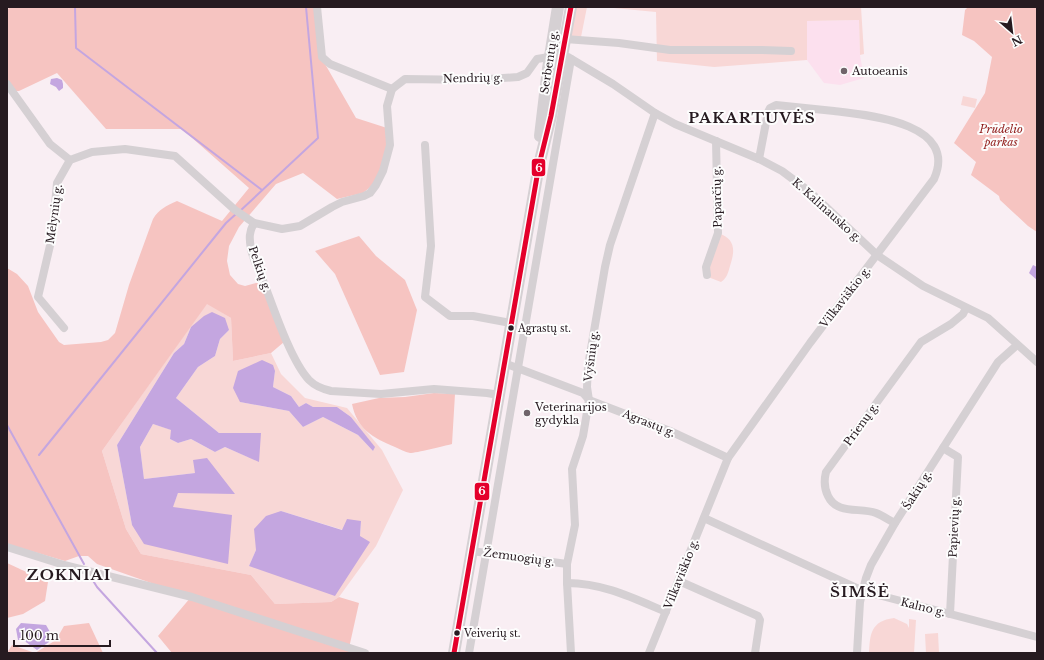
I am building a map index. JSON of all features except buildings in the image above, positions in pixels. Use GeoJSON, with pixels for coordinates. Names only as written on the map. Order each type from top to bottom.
{"type":"FeatureCollection","features":[{"type":"Feature","properties":{"kind":"main road","name":"Serbentų g."},"geometry":{"type":"LineString","coordinates":[[454,653],[538,165],[549,57],[558,7]]}},
{"type":"Feature","properties":{"kind":"main road","name":"Serbentų g."},"geometry":{"type":"LineString","coordinates":[[538,165],[567,56],[565,39],[571,7]]}},
{"type":"Feature","properties":{"kind":"street"},"geometry":{"type":"LineString","coordinates":[[7,84],[50,144],[70,160],[92,152],[125,149],[175,156],[235,210],[254,223],[282,229],[300,226],[332,206],[364,196],[370,192],[376,185],[383,171],[390,145],[387,106],[392,89],[330,64],[322,57],[317,7]]}},
{"type":"Feature","properties":{"kind":"street"},"geometry":{"type":"LineString","coordinates":[[565,39],[619,43],[670,50],[791,51]]}},
{"type":"Feature","properties":{"kind":"street"},"geometry":{"type":"LineString","coordinates":[[469,653],[518,368],[567,56]]}},
{"type":"Feature","properties":{"kind":"street","name":"K. Kalinausko g."},"geometry":{"type":"LineString","coordinates":[[567,56],[613,84],[655,113],[675,124],[759,159],[782,171],[810,192],[877,255],[908,277],[988,318],[1037,362]]}},
{"type":"Feature","properties":{"kind":"street","name":"Nendrių g."},"geometry":{"type":"LineString","coordinates":[[392,89],[405,79],[475,80],[518,77],[527,73],[538,59],[549,57]]}},
{"type":"Feature","properties":{"kind":"street","name":"Vilkaviškio g."},"geometry":{"type":"LineString","coordinates":[[649,653],[728,458],[810,343],[934,179],[937,171],[938,158],[936,150],[925,136],[917,130],[884,118],[863,114],[776,105],[770,108],[768,112],[759,159]]}},
{"type":"Feature","properties":{"kind":"street","name":"Vyšnių g."},"geometry":{"type":"LineString","coordinates":[[571,653],[567,564],[575,525],[572,468],[583,436],[589,400],[587,387],[588,366],[604,267],[610,245],[655,113]]}},
{"type":"Feature","properties":{"kind":"street","name":"Paparčių g."},"geometry":{"type":"LineString","coordinates":[[707,275],[706,267],[718,233],[716,142]]}},
{"type":"Feature","properties":{"kind":"street"},"geometry":{"type":"LineString","coordinates":[[425,145],[431,246],[425,297],[450,316],[473,316],[511,323]]}},
{"type":"Feature","properties":{"kind":"street","name":"Mėlynių g."},"geometry":{"type":"LineString","coordinates":[[64,328],[38,297],[52,237],[57,183],[70,160]]}},
{"type":"Feature","properties":{"kind":"street","name":"Pelkių g."},"geometry":{"type":"LineString","coordinates":[[254,223],[250,231],[251,250],[297,362],[309,380],[315,385],[331,391],[381,394],[434,389],[487,392],[499,395]]}},
{"type":"Feature","properties":{"kind":"street","name":"Prienų g."},"geometry":{"type":"LineString","coordinates":[[896,523],[875,513],[843,508],[833,504],[824,486],[826,472],[921,342],[951,324],[963,314],[966,308]]}},
{"type":"Feature","properties":{"kind":"street","name":"Šakių g."},"geometry":{"type":"LineString","coordinates":[[857,653],[860,602],[871,564],[998,362],[1017,345]]}},
{"type":"Feature","properties":{"kind":"street","name":"Agrastų g."},"geometry":{"type":"LineString","coordinates":[[504,363],[583,393],[589,400],[670,431],[728,458]]}},
{"type":"Feature","properties":{"kind":"street","name":"Papievių g."},"geometry":{"type":"LineString","coordinates":[[943,448],[958,457],[950,614]]}},
{"type":"Feature","properties":{"kind":"street","name":"Kalno g."},"geometry":{"type":"LineString","coordinates":[[704,518],[863,590],[1037,637]]}},
{"type":"Feature","properties":{"kind":"street"},"geometry":{"type":"LineString","coordinates":[[7,547],[69,567],[192,597],[365,653]]}},
{"type":"Feature","properties":{"kind":"street","name":"Žemuogių g."},"geometry":{"type":"LineString","coordinates":[[472,551],[567,564]]}},
{"type":"Feature","properties":{"kind":"street"},"geometry":{"type":"LineString","coordinates":[[679,581],[758,616],[760,620],[755,653]]}},
{"type":"Feature","properties":{"kind":"street"},"geometry":{"type":"LineString","coordinates":[[567,583],[580,583],[606,587],[666,612]]}},
{"type":"Feature","properties":{"kind":"shaded area"},"geometry":{"type":"Polygon","coordinates":[[[574,7],[587,7],[581,37],[568,36],[574,7]]]}},
{"type":"Feature","properties":{"kind":"shaded area"},"geometry":{"type":"Polygon","coordinates":[[[603,7],[861,7],[864,54],[860,55],[859,20],[807,21],[807,60],[714,67],[657,61],[656,12],[603,7]]]}},
{"type":"Feature","properties":{"kind":"shaded area"},"geometry":{"type":"Polygon","coordinates":[[[859,20],[860,55],[864,78],[840,85],[824,83],[807,60],[807,21],[859,20]]]}},
{"type":"Feature","properties":{"kind":"shaded area"},"geometry":{"type":"Polygon","coordinates":[[[57,78],[62,80],[63,84],[63,88],[59,91],[56,87],[50,84],[51,79],[57,78]]]}},
{"type":"Feature","properties":{"kind":"shaded area"},"geometry":{"type":"Polygon","coordinates":[[[963,96],[977,99],[975,108],[961,105],[963,96]]]}},
{"type":"Feature","properties":{"kind":"shaded area"},"geometry":{"type":"Polygon","coordinates":[[[718,233],[728,239],[733,246],[732,261],[728,273],[725,279],[721,282],[708,277],[706,271],[718,233]]]}},
{"type":"Feature","properties":{"kind":"shaded area"},"geometry":{"type":"Polygon","coordinates":[[[1033,265],[1037,267],[1037,280],[1029,273],[1033,265]]]}},
{"type":"Feature","properties":{"kind":"shaded area"},"geometry":{"type":"Polygon","coordinates":[[[207,303],[231,318],[233,361],[271,353],[281,374],[305,398],[347,408],[382,450],[403,490],[376,546],[339,597],[331,602],[275,604],[251,575],[141,554],[126,529],[102,451],[207,303]],[[191,327],[184,344],[174,353],[117,445],[132,525],[172,508],[178,493],[234,493],[195,473],[144,479],[140,447],[153,424],[172,430],[170,439],[178,443],[191,439],[215,452],[225,447],[248,457],[261,433],[219,433],[176,398],[198,367],[215,356],[220,339],[229,330],[191,327]],[[275,371],[240,402],[289,411],[303,427],[323,417],[358,435],[373,451],[374,447],[351,417],[337,407],[313,407],[306,403],[299,407],[291,396],[273,387],[275,371]],[[281,511],[256,550],[249,566],[360,536],[361,521],[343,530],[281,511]]]}},
{"type":"Feature","properties":{"kind":"shaded area"},"geometry":{"type":"Polygon","coordinates":[[[212,312],[225,318],[229,330],[220,339],[215,356],[198,367],[176,398],[219,433],[261,433],[259,462],[225,447],[215,452],[191,439],[178,443],[170,439],[171,430],[153,424],[140,447],[144,479],[195,473],[193,460],[207,458],[235,494],[178,493],[173,507],[232,515],[228,564],[144,544],[132,525],[117,445],[174,353],[184,344],[191,327],[204,316],[212,312]]]}},
{"type":"Feature","properties":{"kind":"shaded area"},"geometry":{"type":"Polygon","coordinates":[[[262,360],[273,365],[275,371],[273,387],[291,396],[299,407],[306,403],[313,407],[337,407],[351,417],[375,447],[373,451],[358,435],[323,417],[303,427],[289,411],[240,402],[233,388],[238,371],[262,360]]]}},
{"type":"Feature","properties":{"kind":"shaded area"},"geometry":{"type":"Polygon","coordinates":[[[281,511],[342,530],[347,519],[361,521],[360,536],[370,542],[335,596],[249,566],[256,550],[254,529],[266,516],[281,511]]]}},
{"type":"Feature","properties":{"kind":"shaded area"},"geometry":{"type":"Polygon","coordinates":[[[894,618],[907,624],[909,628],[909,619],[916,620],[914,653],[869,653],[871,634],[876,625],[894,618]]]}},
{"type":"Feature","properties":{"kind":"shaded area"},"geometry":{"type":"Polygon","coordinates":[[[21,623],[46,625],[50,632],[49,642],[37,650],[23,640],[18,640],[16,629],[21,623]]]}},
{"type":"Feature","properties":{"kind":"shaded area"},"geometry":{"type":"Polygon","coordinates":[[[938,633],[939,653],[926,653],[925,634],[938,633]]]}},
{"type":"Feature","properties":{"kind":"green space"},"geometry":{"type":"Polygon","coordinates":[[[10,7],[317,7],[321,57],[356,118],[387,128],[387,148],[376,181],[363,193],[337,199],[303,173],[276,184],[239,227],[229,246],[227,261],[230,275],[238,284],[245,286],[260,282],[284,342],[271,353],[233,361],[231,318],[207,304],[102,451],[126,529],[141,554],[251,575],[275,604],[331,602],[339,597],[359,603],[349,648],[365,653],[172,653],[158,636],[191,597],[97,564],[88,556],[79,556],[65,561],[7,544],[7,268],[17,274],[28,286],[38,312],[59,342],[64,345],[108,340],[115,333],[129,285],[153,219],[160,210],[177,201],[222,221],[249,188],[182,129],[106,129],[57,73],[19,91],[7,91],[7,10],[10,7]]]}},
{"type":"Feature","properties":{"kind":"green space","name":"Prūdelio parkas"},"geometry":{"type":"Polygon","coordinates":[[[968,7],[1037,7],[1037,232],[1028,226],[1000,200],[999,196],[971,175],[976,162],[954,143],[985,93],[992,57],[974,41],[962,35],[965,10],[968,7]]]}},
{"type":"Feature","properties":{"kind":"green space"},"geometry":{"type":"Polygon","coordinates":[[[359,236],[376,256],[405,280],[417,310],[404,372],[380,375],[335,274],[315,251],[359,236]]]}},
{"type":"Feature","properties":{"kind":"green space"},"geometry":{"type":"Polygon","coordinates":[[[434,393],[455,394],[452,444],[413,453],[406,452],[387,444],[367,432],[354,413],[352,404],[379,398],[405,397],[434,393]]]}},
{"type":"Feature","properties":{"kind":"green space"},"geometry":{"type":"Polygon","coordinates":[[[7,563],[48,582],[45,601],[23,614],[7,618],[7,563]]]}},
{"type":"Feature","properties":{"kind":"green space"},"geometry":{"type":"Polygon","coordinates":[[[89,623],[103,653],[35,653],[56,640],[64,626],[89,623]]]}},
{"type":"Feature","properties":{"kind":"green space"},"geometry":{"type":"Polygon","coordinates":[[[12,645],[35,653],[7,653],[12,645]]]}},
{"type":"Feature","properties":{"kind":"waterway"},"geometry":{"type":"LineString","coordinates":[[75,7],[76,48],[262,190]]}},
{"type":"Feature","properties":{"kind":"waterway"},"geometry":{"type":"LineString","coordinates":[[240,211],[318,138],[306,7]]}},
{"type":"Feature","properties":{"kind":"waterway"},"geometry":{"type":"LineString","coordinates":[[39,455],[226,223],[236,214]]}},
{"type":"Feature","properties":{"kind":"waterway"},"geometry":{"type":"LineString","coordinates":[[7,425],[84,564]]}},
{"type":"Feature","properties":{"kind":"waterway"},"geometry":{"type":"LineString","coordinates":[[92,579],[97,587],[157,653]]}},
{"type":"Feature","properties":{"kind":"transit line","name":"6"},"geometry":{"type":"LineString","coordinates":[[454,653],[539,165],[551,116],[571,7]]}},
{"type":"Feature","properties":{"kind":"place","name":"Autoeanis"},"geometry":{"type":"Point","coordinates":[844,71]}},
{"type":"Feature","properties":{"kind":"place","name":"Agrastų st."},"geometry":{"type":"Point","coordinates":[511,328]}},
{"type":"Feature","properties":{"kind":"place","name":"Veterinarijos gydykla"},"geometry":{"type":"Point","coordinates":[527,413]}},
{"type":"Feature","properties":{"kind":"place","name":"Veiverių st."},"geometry":{"type":"Point","coordinates":[457,633]}},
{"type":"Feature","properties":{"kind":"district","name":"PAKARTUVĖS"},"geometry":{"type":"Point","coordinates":[752,118]}},
{"type":"Feature","properties":{"kind":"district","name":"ZOKNIAI"},"geometry":{"type":"Point","coordinates":[69,575]}},
{"type":"Feature","properties":{"kind":"district","name":"ŠIMŠĖ"},"geometry":{"type":"Point","coordinates":[860,592]}}]}
